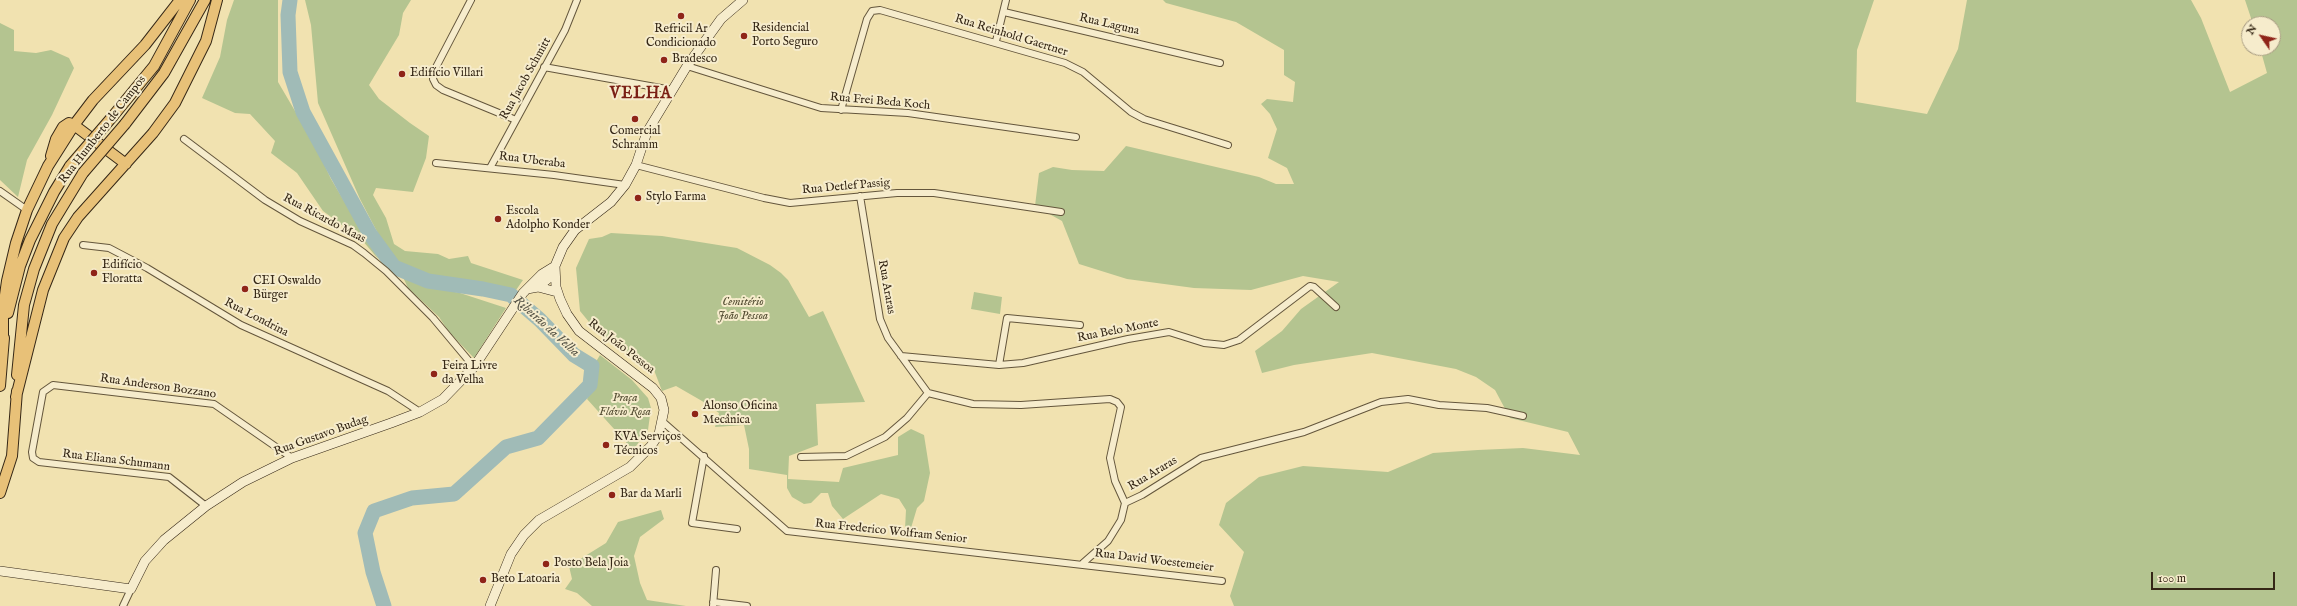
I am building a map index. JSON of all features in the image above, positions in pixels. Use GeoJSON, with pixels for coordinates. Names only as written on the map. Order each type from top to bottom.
{"type":"FeatureCollection","features":[{"type":"Feature","properties":{"kind":"main road"},"geometry":{"type":"LineString","coordinates":[[3,345],[3,309],[7,281],[27,210],[48,166],[74,125],[93,100],[145,45],[180,0]]}},
{"type":"Feature","properties":{"kind":"main road","name":"Rua Humberto de Campos"},"geometry":{"type":"LineString","coordinates":[[0,386],[3,345],[20,266],[40,217],[70,166],[154,66],[190,0]]}},
{"type":"Feature","properties":{"kind":"main road","name":"Rua Humberto de Campos"},"geometry":{"type":"LineString","coordinates":[[0,493],[12,456],[18,348],[23,312],[34,269],[52,224],[83,173],[125,124],[164,73],[206,0]]}},
{"type":"Feature","properties":{"kind":"main road"},"geometry":{"type":"LineString","coordinates":[[16,397],[43,290],[55,255],[78,217],[153,133],[175,103],[206,41],[217,0]]}},
{"type":"Feature","properties":{"kind":"main road","name":"Rua João Pessoa"},"geometry":{"type":"LineString","coordinates":[[663,422],[662,404],[653,388],[597,346],[579,330],[567,314],[556,289],[555,269],[563,247],[575,230],[611,202],[625,185],[636,165],[647,132],[687,66],[711,30],[743,0]]}},
{"type":"Feature","properties":{"kind":"main road"},"geometry":{"type":"LineString","coordinates":[[74,125],[126,164]]}},
{"type":"Feature","properties":{"kind":"main road"},"geometry":{"type":"LineString","coordinates":[[530,288],[547,279],[555,269]]}},
{"type":"Feature","properties":{"kind":"main road","name":"Rua Gustavo Budag"},"geometry":{"type":"LineString","coordinates":[[130,589],[145,561],[156,548],[206,506],[243,482],[292,458],[420,412],[443,399],[474,367],[509,314],[530,288],[555,269]]}},
{"type":"Feature","properties":{"kind":"main road"},"geometry":{"type":"LineString","coordinates":[[547,279],[556,289]]}},
{"type":"Feature","properties":{"kind":"main road"},"geometry":{"type":"LineString","coordinates":[[530,288],[556,289]]}},
{"type":"Feature","properties":{"kind":"main road"},"geometry":{"type":"LineString","coordinates":[[490,606],[508,561],[524,535],[544,516],[630,467],[651,446],[663,422]]}},
{"type":"Feature","properties":{"kind":"main road"},"geometry":{"type":"LineString","coordinates":[[0,571],[130,589]]}},
{"type":"Feature","properties":{"kind":"street"},"geometry":{"type":"LineString","coordinates":[[470,0],[434,71],[432,79],[436,85],[443,90],[516,120]]}},
{"type":"Feature","properties":{"kind":"street","name":"Rua Jacob Schmitt"},"geometry":{"type":"LineString","coordinates":[[490,168],[568,25],[577,0]]}},
{"type":"Feature","properties":{"kind":"street"},"geometry":{"type":"LineString","coordinates":[[996,41],[1006,0]]}},
{"type":"Feature","properties":{"kind":"street","name":"Rua Reinhold Gaertner"},"geometry":{"type":"LineString","coordinates":[[841,110],[867,19],[872,11],[880,10],[996,41],[1065,63],[1083,72],[1131,112],[1144,119],[1228,145]]}},
{"type":"Feature","properties":{"kind":"street","name":"Rua Laguna"},"geometry":{"type":"LineString","coordinates":[[1004,12],[1220,63]]}},
{"type":"Feature","properties":{"kind":"street","name":"Rua Frei Beda Koch"},"geometry":{"type":"LineString","coordinates":[[687,66],[821,108],[908,113],[1076,136]]}},
{"type":"Feature","properties":{"kind":"street"},"geometry":{"type":"LineString","coordinates":[[544,67],[672,90]]}},
{"type":"Feature","properties":{"kind":"street","name":"Rua Ricardo Maas"},"geometry":{"type":"LineString","coordinates":[[184,139],[266,200],[300,221],[352,245],[364,253],[386,271],[433,318],[474,367]]}},
{"type":"Feature","properties":{"kind":"street","name":"Rua Uberaba"},"geometry":{"type":"LineString","coordinates":[[436,163],[490,168],[625,185]]}},
{"type":"Feature","properties":{"kind":"street","name":"Rua Detlef Passig"},"geometry":{"type":"LineString","coordinates":[[636,165],[764,198],[790,203],[860,196],[934,193],[1061,212]]}},
{"type":"Feature","properties":{"kind":"street"},"geometry":{"type":"LineString","coordinates":[[0,191],[27,210]]}},
{"type":"Feature","properties":{"kind":"street","name":"Rua Araras"},"geometry":{"type":"LineString","coordinates":[[860,196],[880,319],[888,338],[928,393],[973,404],[1020,404],[1110,399],[1117,402],[1120,407],[1110,458],[1115,481],[1125,503],[1142,495],[1201,458],[1304,432],[1381,402],[1408,399],[1439,405],[1487,408],[1523,416]]}},
{"type":"Feature","properties":{"kind":"street","name":"Rua Londrina"},"geometry":{"type":"LineString","coordinates":[[83,246],[109,248],[146,268],[242,325],[388,391],[420,412]]}},
{"type":"Feature","properties":{"kind":"street","name":"Rua Belo Monte"},"geometry":{"type":"LineString","coordinates":[[901,356],[999,365],[1023,362],[1128,339],[1168,332],[1204,343],[1224,345],[1239,340],[1310,286],[1314,287],[1336,306]]}},
{"type":"Feature","properties":{"kind":"street"},"geometry":{"type":"LineString","coordinates":[[999,365],[1007,318],[1080,325]]}},
{"type":"Feature","properties":{"kind":"street","name":"Rua Anderson Bozzano"},"geometry":{"type":"LineString","coordinates":[[39,462],[33,458],[32,452],[43,392],[53,384],[214,404],[292,458]]}},
{"type":"Feature","properties":{"kind":"street"},"geometry":{"type":"LineString","coordinates":[[800,457],[846,456],[885,437],[907,418],[928,393]]}},
{"type":"Feature","properties":{"kind":"street","name":"Rua Frederico Wolfram Senior"},"geometry":{"type":"LineString","coordinates":[[663,422],[704,456],[787,531],[1082,563]]}},
{"type":"Feature","properties":{"kind":"street"},"geometry":{"type":"LineString","coordinates":[[704,456],[692,523],[737,529]]}},
{"type":"Feature","properties":{"kind":"street","name":"Rua Eliana Schumann"},"geometry":{"type":"LineString","coordinates":[[39,462],[169,477],[206,506]]}},
{"type":"Feature","properties":{"kind":"street"},"geometry":{"type":"LineString","coordinates":[[1082,563],[1108,542],[1121,520],[1125,503]]}},
{"type":"Feature","properties":{"kind":"street","name":"Rua David Woestemeier"},"geometry":{"type":"LineString","coordinates":[[1082,563],[1222,581]]}},
{"type":"Feature","properties":{"kind":"street"},"geometry":{"type":"LineString","coordinates":[[716,570],[713,604],[747,606]]}},
{"type":"Feature","properties":{"kind":"street","name":"Rua Gustavo Budag"},"geometry":{"type":"LineString","coordinates":[[123,606],[130,589]]}},
{"type":"Feature","properties":{"kind":"green space"},"geometry":{"type":"Polygon","coordinates":[[[234,0],[278,0],[278,82],[315,145],[331,179],[379,260],[362,240],[323,211],[297,173],[271,153],[275,141],[250,114],[235,113],[202,98],[220,57],[227,20],[234,0]]]}},
{"type":"Feature","properties":{"kind":"green space"},"geometry":{"type":"Polygon","coordinates":[[[305,0],[411,0],[403,13],[399,35],[369,85],[379,99],[429,136],[426,158],[413,192],[376,188],[373,195],[386,218],[394,244],[405,251],[438,254],[449,259],[468,256],[471,263],[523,280],[514,293],[437,277],[398,266],[385,247],[360,199],[318,103],[311,25],[305,0]]]}},
{"type":"Feature","properties":{"kind":"green space"},"geometry":{"type":"Polygon","coordinates":[[[1163,0],[1874,0],[1857,50],[1856,102],[1927,114],[1958,49],[1967,0],[2191,0],[2201,18],[2230,92],[2267,73],[2262,56],[2281,56],[2281,16],[2250,16],[2245,0],[2297,0],[2297,606],[1234,606],[1230,596],[1244,552],[1219,525],[1226,503],[1259,477],[1303,466],[1388,472],[1433,453],[1523,448],[1580,455],[1568,432],[1510,418],[1495,390],[1476,377],[1456,369],[1372,353],[1294,365],[1262,373],[1255,351],[1282,331],[1301,309],[1339,282],[1303,276],[1251,290],[1194,288],[1127,279],[1079,264],[1062,221],[1035,206],[1039,173],[1053,167],[1072,170],[1104,171],[1126,146],[1259,177],[1276,184],[1294,184],[1287,168],[1268,158],[1277,129],[1270,114],[1261,104],[1267,99],[1293,102],[1295,82],[1284,75],[1284,50],[1236,22],[1166,3],[1163,0]]]}},
{"type":"Feature","properties":{"kind":"green space"},"geometry":{"type":"Polygon","coordinates":[[[0,23],[14,30],[14,51],[36,53],[51,50],[69,58],[74,68],[52,115],[27,160],[18,197],[0,180],[0,23]]]}},
{"type":"Feature","properties":{"kind":"green space","name":"Cemitério João Pessoa"},"geometry":{"type":"Polygon","coordinates":[[[611,233],[662,236],[737,248],[770,265],[781,273],[788,280],[809,317],[823,311],[865,402],[816,404],[818,445],[789,456],[788,479],[839,482],[843,468],[898,455],[898,437],[911,429],[924,435],[930,473],[924,501],[917,508],[911,528],[905,529],[906,510],[899,499],[881,494],[843,519],[832,506],[828,493],[821,493],[811,503],[804,504],[792,497],[787,488],[787,475],[749,469],[749,449],[744,425],[715,427],[719,413],[676,386],[662,391],[654,370],[598,333],[580,311],[576,268],[589,239],[602,237],[611,233]]]}},
{"type":"Feature","properties":{"kind":"green space"},"geometry":{"type":"Polygon","coordinates":[[[402,275],[439,289],[460,293],[506,308],[474,358],[449,332],[439,317],[408,288],[402,275]]]}},
{"type":"Feature","properties":{"kind":"green space"},"geometry":{"type":"Polygon","coordinates":[[[974,292],[1002,297],[1000,314],[971,309],[974,292]]]}},
{"type":"Feature","properties":{"kind":"green space","name":"Praça Flávio Rosa"},"geometry":{"type":"Polygon","coordinates":[[[600,355],[632,380],[648,398],[651,408],[648,430],[633,450],[587,399],[596,382],[594,365],[600,355]]]}},
{"type":"Feature","properties":{"kind":"green space"},"geometry":{"type":"Polygon","coordinates":[[[661,510],[664,519],[640,537],[634,556],[640,583],[647,600],[686,606],[592,606],[577,593],[565,589],[572,579],[569,566],[606,543],[618,522],[661,510]]]}},
{"type":"Feature","properties":{"kind":"waterway","name":"Ribeirão da Velha"},"geometry":{"type":"LineString","coordinates":[[290,0],[288,15],[290,72],[303,112],[370,234],[394,267],[428,281],[483,289],[511,295],[540,320],[574,355],[592,366],[590,385],[538,438],[506,447],[454,494],[412,498],[374,511],[365,533],[373,572],[384,606]]}},
{"type":"Feature","properties":{"kind":"place","name":"Refricil Ar Condicionado"},"geometry":{"type":"Point","coordinates":[681,16]}},
{"type":"Feature","properties":{"kind":"place","name":"Residencial Porto Seguro"},"geometry":{"type":"Point","coordinates":[744,36]}},
{"type":"Feature","properties":{"kind":"place","name":"Bradesco"},"geometry":{"type":"Point","coordinates":[664,60]}},
{"type":"Feature","properties":{"kind":"place","name":"Edifício Villari"},"geometry":{"type":"Point","coordinates":[402,74]}},
{"type":"Feature","properties":{"kind":"place","name":"Comercial Schramm"},"geometry":{"type":"Point","coordinates":[635,119]}},
{"type":"Feature","properties":{"kind":"place","name":"Stylo Farma"},"geometry":{"type":"Point","coordinates":[638,198]}},
{"type":"Feature","properties":{"kind":"place","name":"Escola Adolpho Konder"},"geometry":{"type":"Point","coordinates":[498,219]}},
{"type":"Feature","properties":{"kind":"place","name":"Edifício Floratta"},"geometry":{"type":"Point","coordinates":[94,273]}},
{"type":"Feature","properties":{"kind":"place","name":"CEI Oswaldo Bürger"},"geometry":{"type":"Point","coordinates":[245,289]}},
{"type":"Feature","properties":{"kind":"place","name":"Feira Livre da Velha"},"geometry":{"type":"Point","coordinates":[434,374]}},
{"type":"Feature","properties":{"kind":"place","name":"Alonso Oficina Mecânica"},"geometry":{"type":"Point","coordinates":[695,414]}},
{"type":"Feature","properties":{"kind":"place","name":"KVA Serviços Técnicos"},"geometry":{"type":"Point","coordinates":[606,445]}},
{"type":"Feature","properties":{"kind":"place","name":"Bar da Marli"},"geometry":{"type":"Point","coordinates":[612,495]}},
{"type":"Feature","properties":{"kind":"place","name":"Posto Bela Joia"},"geometry":{"type":"Point","coordinates":[546,564]}},
{"type":"Feature","properties":{"kind":"place","name":"Beto Latoaria"},"geometry":{"type":"Point","coordinates":[483,580]}},
{"type":"Feature","properties":{"kind":"district","name":"VELHA"},"geometry":{"type":"Point","coordinates":[641,95]}}]}
